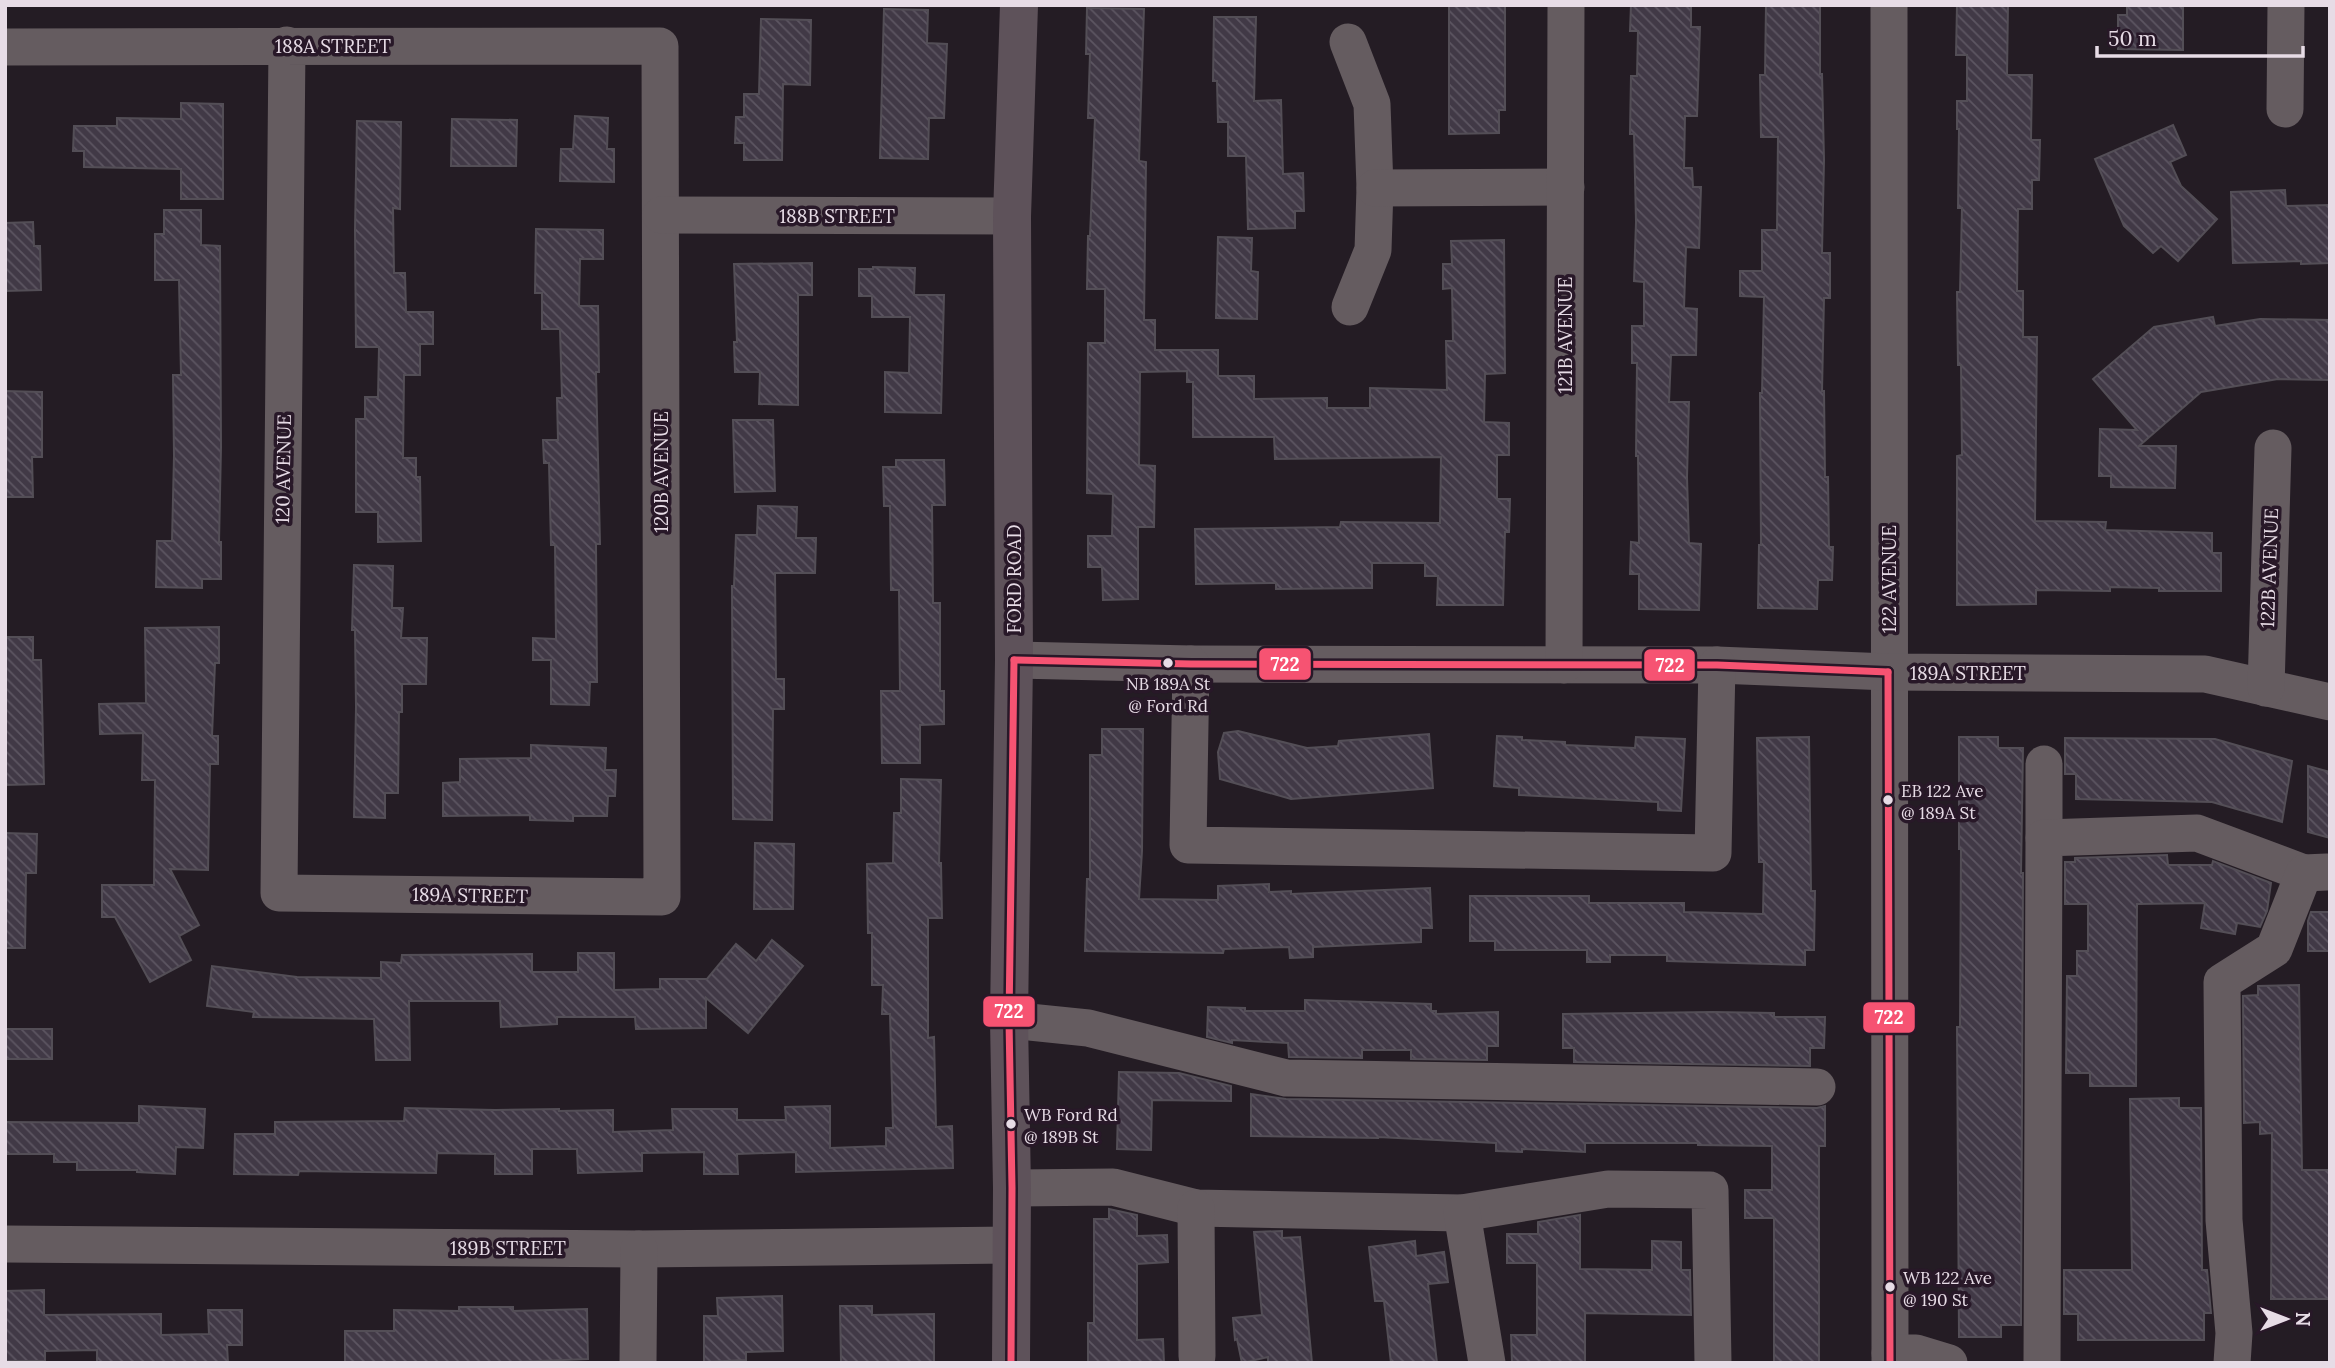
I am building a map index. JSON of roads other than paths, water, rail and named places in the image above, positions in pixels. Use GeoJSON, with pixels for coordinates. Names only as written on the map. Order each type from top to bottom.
{"type":"FeatureCollection","features":[{"type":"Feature","properties":{"kind":"main road","name":"FORD ROAD"},"geometry":{"type":"LineString","coordinates":[[1011,1363],[1009,1020],[1014,660],[1012,216],[1019,5]]}},
{"type":"Feature","properties":{"kind":"street","name":"121B AVENUE"},"geometry":{"type":"LineString","coordinates":[[1564,665],[1566,5]]}},
{"type":"Feature","properties":{"kind":"street","name":"122 AVENUE"},"geometry":{"type":"LineString","coordinates":[[1889,5],[1890,1358]]}},
{"type":"Feature","properties":{"kind":"street"},"geometry":{"type":"LineString","coordinates":[[2285,109],[2286,5]]}},
{"type":"Feature","properties":{"kind":"street"},"geometry":{"type":"LineString","coordinates":[[1348,42],[1372,104],[1376,188],[1373,250],[1350,307]]}},
{"type":"Feature","properties":{"kind":"street","name":"120 AVENUE"},"geometry":{"type":"LineString","coordinates":[[279,893],[288,46]]}},
{"type":"Feature","properties":{"kind":"street","name":"188A STREET"},"geometry":{"type":"LineString","coordinates":[[5,47],[660,46]]}},
{"type":"Feature","properties":{"kind":"street","name":"120B AVENUE"},"geometry":{"type":"LineString","coordinates":[[660,46],[662,897]]}},
{"type":"Feature","properties":{"kind":"street"},"geometry":{"type":"LineString","coordinates":[[1376,188],[1566,187]]}},
{"type":"Feature","properties":{"kind":"street","name":"188B STREET"},"geometry":{"type":"LineString","coordinates":[[661,215],[1012,216]]}},
{"type":"Feature","properties":{"kind":"street","name":"122B AVENUE"},"geometry":{"type":"LineString","coordinates":[[2266,688],[2273,448]]}},
{"type":"Feature","properties":{"kind":"street","name":"189A STREET"},"geometry":{"type":"LineString","coordinates":[[1014,660],[1191,664],[1717,666],[1888,672],[2205,674],[2330,702]]}},
{"type":"Feature","properties":{"kind":"street"},"geometry":{"type":"LineString","coordinates":[[1191,664],[1188,845],[1713,853],[1717,666]]}},
{"type":"Feature","properties":{"kind":"street"},"geometry":{"type":"LineString","coordinates":[[2042,1363],[2044,764]]}},
{"type":"Feature","properties":{"kind":"street"},"geometry":{"type":"LineString","coordinates":[[2044,838],[2197,833],[2317,872],[2274,949],[2222,982],[2224,1220],[2234,1333],[2232,1363]]}},
{"type":"Feature","properties":{"kind":"street","name":"189A STREET"},"geometry":{"type":"LineString","coordinates":[[279,893],[662,897]]}},
{"type":"Feature","properties":{"kind":"street"},"geometry":{"type":"LineString","coordinates":[[1009,1020],[1088,1028],[1286,1078],[1817,1087]]}},
{"type":"Feature","properties":{"kind":"street"},"geometry":{"type":"LineString","coordinates":[[1012,1188],[1113,1187],[1196,1208],[1462,1213],[1608,1189],[1710,1190],[1713,1363]]}},
{"type":"Feature","properties":{"kind":"street"},"geometry":{"type":"LineString","coordinates":[[1196,1208],[1197,1356]]}},
{"type":"Feature","properties":{"kind":"street"},"geometry":{"type":"LineString","coordinates":[[1462,1213],[1487,1363]]}},
{"type":"Feature","properties":{"kind":"street","name":"189B STREET"},"geometry":{"type":"LineString","coordinates":[[5,1244],[639,1249],[1011,1245]]}},
{"type":"Feature","properties":{"kind":"street"},"geometry":{"type":"LineString","coordinates":[[638,1363],[639,1249]]}},
{"type":"Feature","properties":{"kind":"street"},"geometry":{"type":"LineString","coordinates":[[1890,1358],[1916,1353],[1949,1363]]}},
{"type":"Feature","properties":{"kind":"place","name":"NB 189A St @ Ford Rd"},"geometry":{"type":"Point","coordinates":[1168,663]}},
{"type":"Feature","properties":{"kind":"place","name":"EB 122 Ave @ 189A St"},"geometry":{"type":"Point","coordinates":[1888,800]}},
{"type":"Feature","properties":{"kind":"place","name":"WB Ford Rd @ 189B St"},"geometry":{"type":"Point","coordinates":[1011,1124]}},
{"type":"Feature","properties":{"kind":"place","name":"WB 122 Ave @ 190 St"},"geometry":{"type":"Point","coordinates":[1890,1287]}}]}
